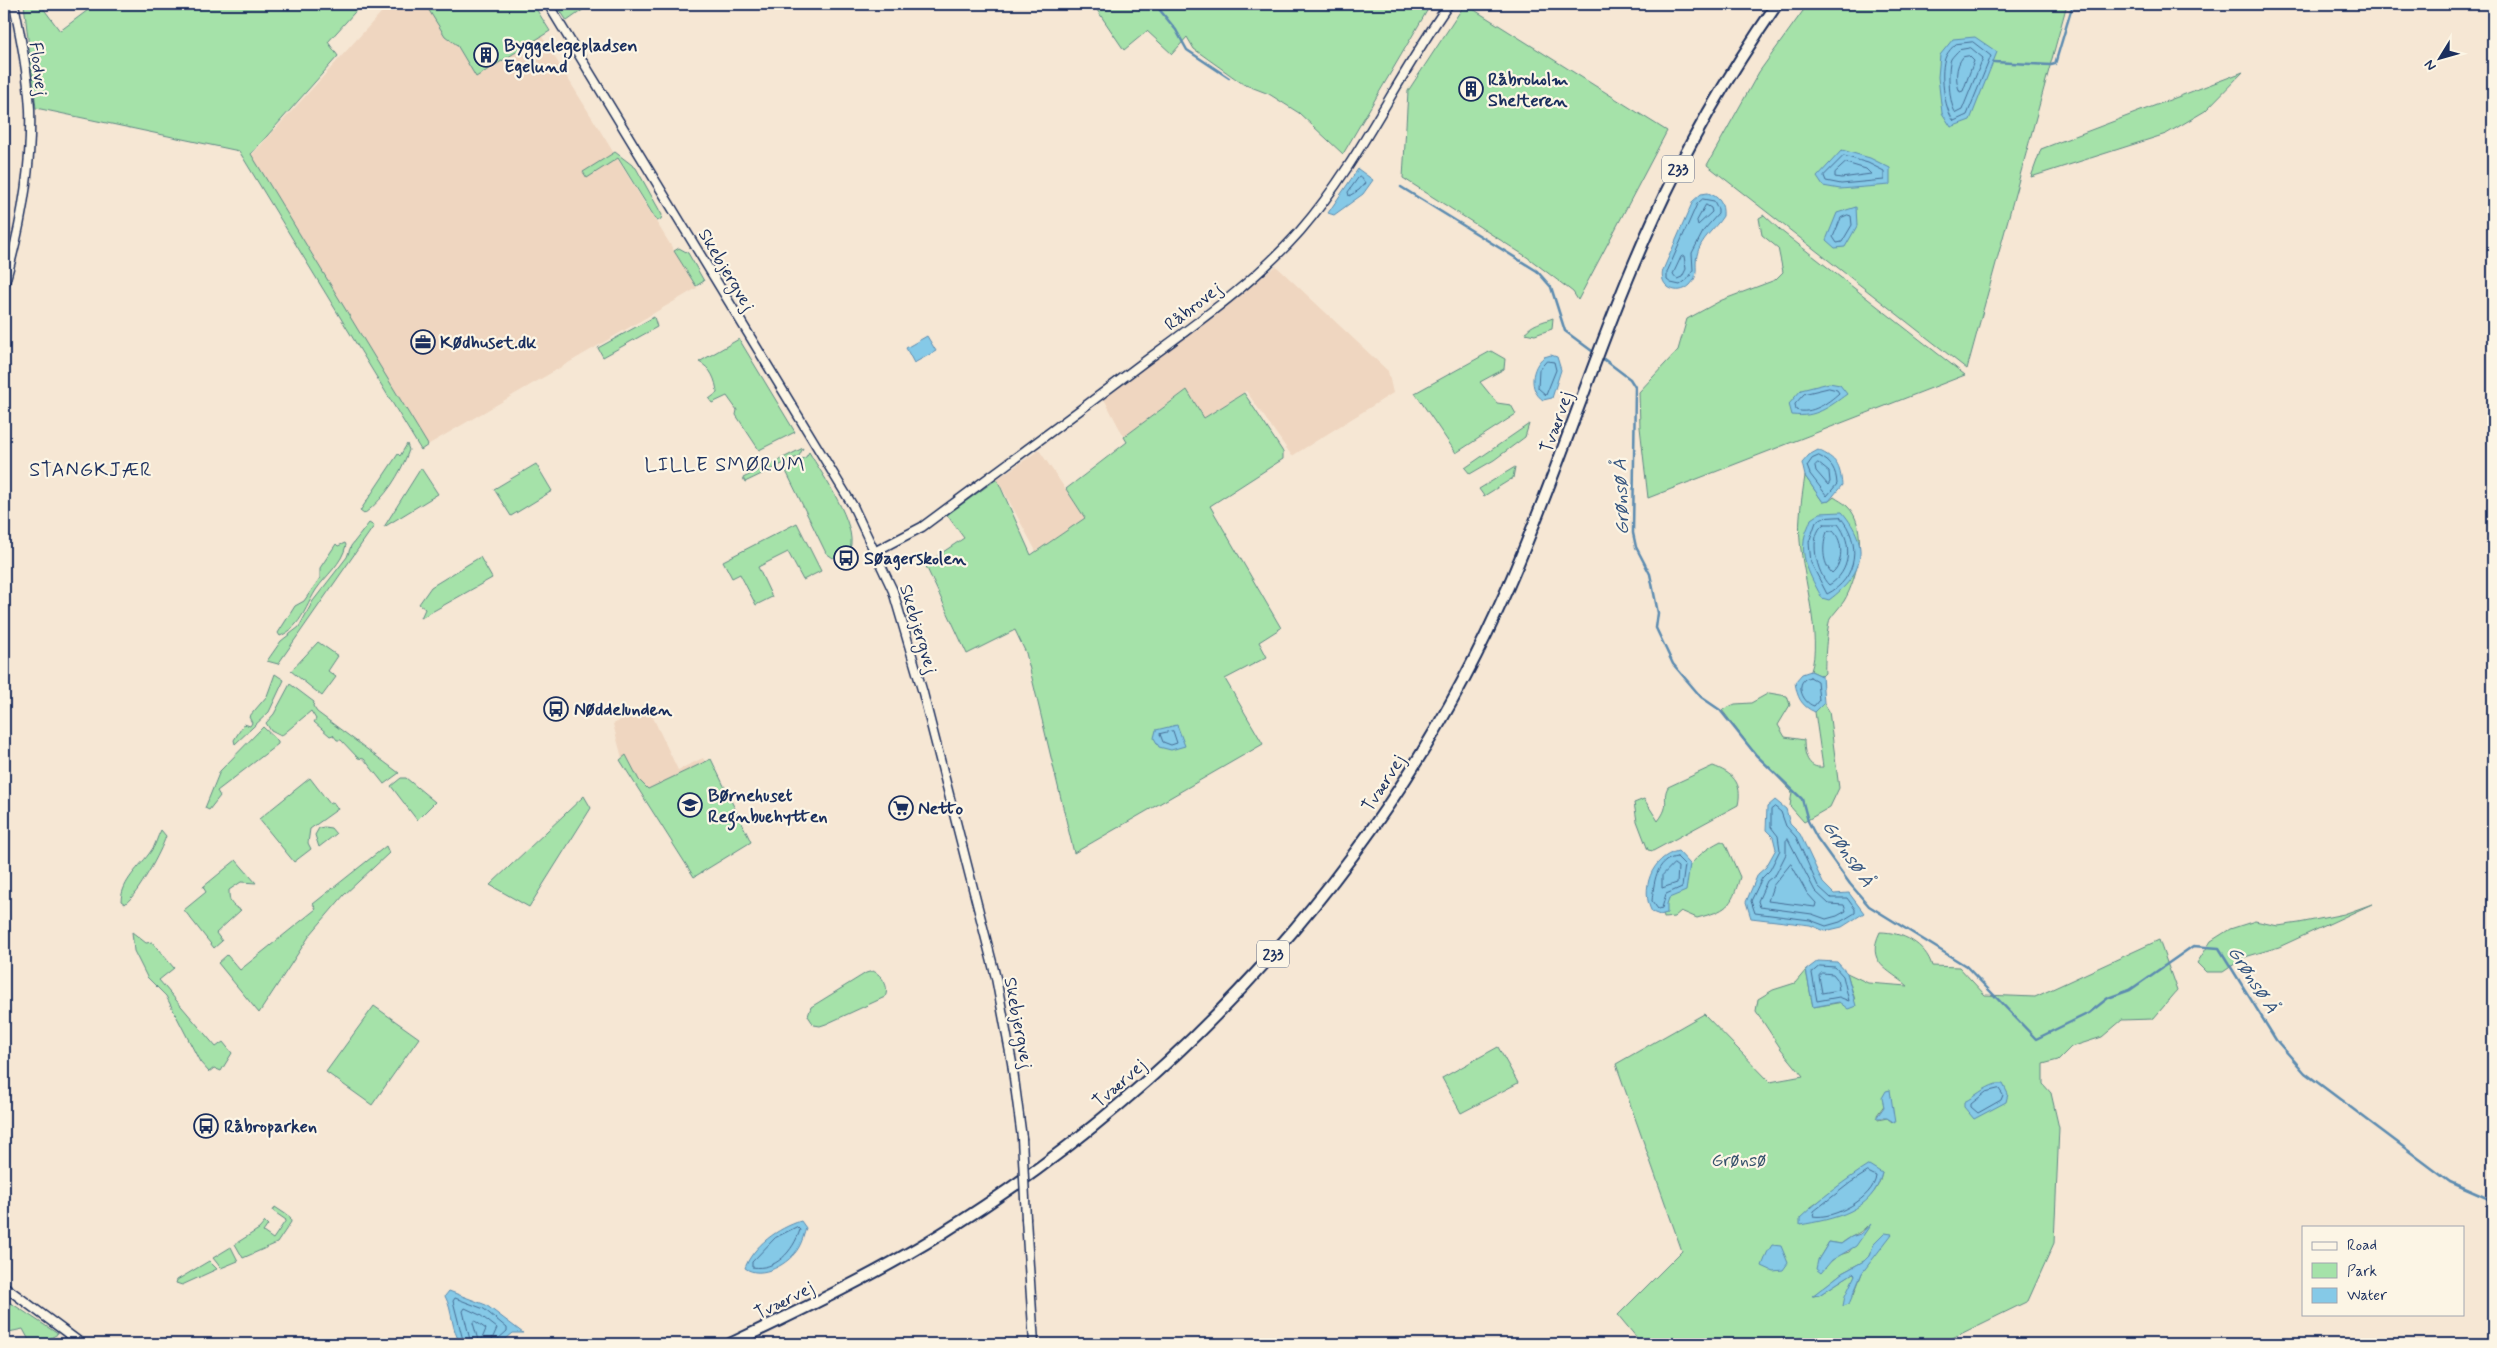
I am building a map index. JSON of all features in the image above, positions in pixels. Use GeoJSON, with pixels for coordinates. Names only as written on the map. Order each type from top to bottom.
{"type":"FeatureCollection","features":[{"type":"Feature","properties":{"kind":"highway","name":"Tværvej"},"geometry":{"type":"LineString","coordinates":[[730,1344],[812,1305],[917,1248],[1040,1168],[1113,1111],[1216,1015],[1258,970],[1343,869],[1399,790],[1438,726],[1506,592],[1532,531],[1601,345],[1672,181],[1722,89],[1777,4]]}},
{"type":"Feature","properties":{"kind":"street","name":"Flodvej"},"geometry":{"type":"LineString","coordinates":[[4,286],[24,205],[29,155],[30,110],[14,4]]}},
{"type":"Feature","properties":{"kind":"street","name":"Skebjergvej"},"geometry":{"type":"LineString","coordinates":[[548,4],[853,506],[876,552],[905,628],[996,978],[1012,1063],[1022,1138],[1034,1344]]}},
{"type":"Feature","properties":{"kind":"street","name":"Råbrovej"},"geometry":{"type":"LineString","coordinates":[[876,552],[922,527],[1222,303],[1273,259],[1327,197],[1355,158],[1433,26],[1449,4]]}},
{"type":"Feature","properties":{"kind":"street"},"geometry":{"type":"LineString","coordinates":[[4,1286],[82,1344]]}},
{"type":"Feature","properties":{"kind":"shaded area"},"geometry":{"type":"Polygon","coordinates":[[[389,4],[522,4],[697,288],[424,447],[247,160],[389,4]]]}},
{"type":"Feature","properties":{"kind":"shaded area"},"geometry":{"type":"Polygon","coordinates":[[[1276,266],[1388,371],[1393,393],[1292,456],[1246,391],[1204,418],[1187,390],[1124,437],[1104,399],[1276,266]]]}},
{"type":"Feature","properties":{"kind":"shaded area"},"geometry":{"type":"Polygon","coordinates":[[[1039,450],[1085,518],[1036,551],[997,479],[1039,450]]]}},
{"type":"Feature","properties":{"kind":"shaded area","name":"Børnehuset Regnbuehytten"},"geometry":{"type":"Polygon","coordinates":[[[648,707],[678,770],[703,758],[745,840],[696,871],[622,758],[613,724],[648,707]]]}},
{"type":"Feature","properties":{"kind":"green space"},"geometry":{"type":"Polygon","coordinates":[[[24,4],[40,4],[60,31],[96,4],[122,4],[125,7],[130,4],[362,4],[328,42],[338,56],[251,154],[428,445],[421,450],[239,151],[36,108],[24,4]]]}},
{"type":"Feature","properties":{"kind":"green space"},"geometry":{"type":"Polygon","coordinates":[[[425,4],[533,4],[550,31],[476,77],[457,45],[445,36],[425,4]]]}},
{"type":"Feature","properties":{"kind":"green space"},"geometry":{"type":"Polygon","coordinates":[[[556,4],[591,4],[567,21],[556,4]]]}},
{"type":"Feature","properties":{"kind":"green space"},"geometry":{"type":"Polygon","coordinates":[[[1093,4],[1431,4],[1343,154],[1299,113],[1269,94],[1243,84],[1194,49],[1187,37],[1172,54],[1147,31],[1124,50],[1093,4]]]}},
{"type":"Feature","properties":{"kind":"green space"},"geometry":{"type":"Polygon","coordinates":[[[1465,4],[1667,131],[1578,300],[1573,292],[1527,257],[1403,178],[1408,91],[1465,4]]]}},
{"type":"Feature","properties":{"kind":"green space"},"geometry":{"type":"Polygon","coordinates":[[[1808,4],[2067,4],[1967,369],[1707,165],[1759,72],[1808,4]]]}},
{"type":"Feature","properties":{"kind":"green space"},"geometry":{"type":"Polygon","coordinates":[[[2243,72],[2205,111],[2166,134],[2031,177],[2041,149],[2243,72]]]}},
{"type":"Feature","properties":{"kind":"green space"},"geometry":{"type":"Polygon","coordinates":[[[615,152],[636,168],[662,215],[661,219],[657,221],[618,158],[587,178],[583,172],[615,152]]]}},
{"type":"Feature","properties":{"kind":"green space"},"geometry":{"type":"Polygon","coordinates":[[[1764,215],[1780,230],[1965,375],[1648,498],[1640,427],[1639,392],[1678,350],[1687,319],[1722,300],[1775,280],[1783,272],[1778,248],[1762,235],[1759,218],[1764,215]]]}},
{"type":"Feature","properties":{"kind":"green space"},"geometry":{"type":"Polygon","coordinates":[[[679,248],[688,253],[704,281],[696,286],[674,251],[679,248]]]}},
{"type":"Feature","properties":{"kind":"green space"},"geometry":{"type":"Polygon","coordinates":[[[654,317],[657,327],[603,357],[598,348],[654,317]]]}},
{"type":"Feature","properties":{"kind":"green space"},"geometry":{"type":"Polygon","coordinates":[[[1553,318],[1552,329],[1535,335],[1525,333],[1534,325],[1553,318]]]}},
{"type":"Feature","properties":{"kind":"green space"},"geometry":{"type":"Polygon","coordinates":[[[739,339],[795,432],[759,450],[736,415],[737,410],[727,396],[712,403],[709,399],[717,393],[715,384],[710,371],[699,362],[739,339]]]}},
{"type":"Feature","properties":{"kind":"green space"},"geometry":{"type":"Polygon","coordinates":[[[1491,351],[1505,359],[1504,369],[1480,382],[1497,403],[1511,405],[1516,414],[1456,453],[1415,393],[1491,351]]]}},
{"type":"Feature","properties":{"kind":"green space"},"geometry":{"type":"Polygon","coordinates":[[[1187,390],[1204,418],[1244,393],[1283,452],[1283,459],[1210,506],[1281,628],[1259,642],[1267,657],[1225,679],[1263,744],[1074,853],[1026,653],[1015,630],[967,654],[925,564],[964,538],[947,515],[997,479],[1031,555],[1085,518],[1066,489],[1127,442],[1124,437],[1187,390]]]}},
{"type":"Feature","properties":{"kind":"green space"},"geometry":{"type":"Polygon","coordinates":[[[1529,424],[1525,437],[1494,460],[1470,474],[1465,468],[1529,424]]]}},
{"type":"Feature","properties":{"kind":"green space"},"geometry":{"type":"Polygon","coordinates":[[[407,444],[409,450],[397,477],[386,493],[364,514],[360,511],[398,454],[400,456],[407,444]]]}},
{"type":"Feature","properties":{"kind":"green space"},"geometry":{"type":"Polygon","coordinates":[[[803,448],[799,456],[745,482],[743,478],[803,448]]]}},
{"type":"Feature","properties":{"kind":"green space"},"geometry":{"type":"Polygon","coordinates":[[[809,452],[830,486],[849,527],[850,549],[833,558],[826,553],[784,467],[806,457],[809,452]]]}},
{"type":"Feature","properties":{"kind":"green space"},"geometry":{"type":"Polygon","coordinates":[[[536,464],[552,491],[511,516],[494,489],[536,464]]]}},
{"type":"Feature","properties":{"kind":"green space"},"geometry":{"type":"Polygon","coordinates":[[[1515,467],[1513,478],[1484,496],[1479,489],[1515,467]]]}},
{"type":"Feature","properties":{"kind":"green space"},"geometry":{"type":"Polygon","coordinates":[[[421,468],[438,494],[384,527],[421,468]]]}},
{"type":"Feature","properties":{"kind":"green space"},"geometry":{"type":"Polygon","coordinates":[[[1805,476],[1823,502],[1829,501],[1834,497],[1844,503],[1854,515],[1858,526],[1859,552],[1857,566],[1844,601],[1830,619],[1825,673],[1822,676],[1811,671],[1814,657],[1813,625],[1800,533],[1805,476]]]}},
{"type":"Feature","properties":{"kind":"green space"},"geometry":{"type":"Polygon","coordinates":[[[369,523],[374,526],[278,664],[267,661],[281,641],[299,627],[313,601],[347,557],[351,546],[369,523]]]}},
{"type":"Feature","properties":{"kind":"green space"},"geometry":{"type":"Polygon","coordinates":[[[797,523],[821,571],[803,580],[788,552],[758,567],[772,597],[756,605],[740,574],[732,578],[723,561],[797,523]]]}},
{"type":"Feature","properties":{"kind":"green space"},"geometry":{"type":"Polygon","coordinates":[[[345,543],[341,558],[316,590],[299,620],[291,630],[280,636],[278,633],[295,606],[304,601],[320,578],[320,568],[336,544],[338,546],[345,543]]]}},
{"type":"Feature","properties":{"kind":"green space"},"geometry":{"type":"Polygon","coordinates":[[[480,557],[492,578],[421,618],[425,609],[419,604],[431,587],[480,557]]]}},
{"type":"Feature","properties":{"kind":"green space"},"geometry":{"type":"Polygon","coordinates":[[[318,642],[338,656],[328,671],[336,677],[322,696],[291,671],[318,642]]]}},
{"type":"Feature","properties":{"kind":"green space"},"geometry":{"type":"Polygon","coordinates":[[[275,674],[284,680],[269,712],[235,744],[234,740],[244,724],[250,726],[252,723],[249,717],[267,696],[275,674]]]}},
{"type":"Feature","properties":{"kind":"green space"},"geometry":{"type":"Polygon","coordinates":[[[290,684],[314,702],[313,706],[317,712],[399,773],[384,784],[364,759],[358,758],[341,740],[337,740],[333,735],[330,736],[314,722],[316,719],[311,711],[281,736],[271,731],[266,723],[274,714],[290,684]]]}},
{"type":"Feature","properties":{"kind":"green space"},"geometry":{"type":"Polygon","coordinates":[[[1769,693],[1787,696],[1790,705],[1778,725],[1785,737],[1804,740],[1807,759],[1818,767],[1823,767],[1815,712],[1824,703],[1829,711],[1839,788],[1830,807],[1804,822],[1790,806],[1792,792],[1753,751],[1722,710],[1735,704],[1751,703],[1769,693]]]}},
{"type":"Feature","properties":{"kind":"green space"},"geometry":{"type":"Polygon","coordinates":[[[263,727],[278,741],[278,744],[217,791],[220,796],[209,810],[205,808],[220,771],[263,727]]]}},
{"type":"Feature","properties":{"kind":"green space","name":"Børnehuset Regnbuehytten"},"geometry":{"type":"Polygon","coordinates":[[[626,755],[639,780],[648,789],[711,759],[751,842],[694,877],[620,760],[626,755]]]}},
{"type":"Feature","properties":{"kind":"green space"},"geometry":{"type":"Polygon","coordinates":[[[1713,766],[1731,775],[1737,784],[1739,790],[1738,805],[1653,851],[1648,850],[1637,821],[1634,803],[1644,799],[1658,821],[1664,810],[1665,795],[1668,787],[1713,766]]]}},
{"type":"Feature","properties":{"kind":"green space"},"geometry":{"type":"Polygon","coordinates":[[[310,778],[330,804],[333,802],[338,809],[310,829],[308,843],[311,849],[294,862],[259,819],[310,778]]]}},
{"type":"Feature","properties":{"kind":"green space"},"geometry":{"type":"Polygon","coordinates":[[[401,778],[406,778],[435,802],[417,820],[391,786],[401,778]]]}},
{"type":"Feature","properties":{"kind":"green space"},"geometry":{"type":"Polygon","coordinates":[[[584,796],[591,808],[529,907],[490,885],[584,796]]]}},
{"type":"Feature","properties":{"kind":"green space"},"geometry":{"type":"Polygon","coordinates":[[[319,828],[331,828],[336,834],[319,847],[315,835],[319,828]]]}},
{"type":"Feature","properties":{"kind":"green space"},"geometry":{"type":"Polygon","coordinates":[[[161,830],[166,836],[159,852],[142,882],[125,904],[121,901],[122,893],[128,880],[153,849],[161,830]]]}},
{"type":"Feature","properties":{"kind":"green space"},"geometry":{"type":"Polygon","coordinates":[[[1721,841],[1725,843],[1740,877],[1730,901],[1721,910],[1697,918],[1681,911],[1674,917],[1664,918],[1662,908],[1686,870],[1702,854],[1721,841]]]}},
{"type":"Feature","properties":{"kind":"green space"},"geometry":{"type":"Polygon","coordinates":[[[386,846],[389,853],[344,895],[310,935],[259,1013],[218,963],[227,955],[240,970],[316,909],[313,904],[386,846]]]}},
{"type":"Feature","properties":{"kind":"green space"},"geometry":{"type":"Polygon","coordinates":[[[236,860],[256,883],[241,882],[229,890],[231,902],[241,910],[216,933],[222,941],[214,948],[184,910],[206,892],[203,887],[236,860]]]}},
{"type":"Feature","properties":{"kind":"green space"},"geometry":{"type":"Polygon","coordinates":[[[2372,904],[2279,947],[2245,957],[2223,972],[2206,972],[2197,963],[2211,941],[2230,929],[2255,921],[2278,926],[2299,923],[2344,914],[2372,904]]]}},
{"type":"Feature","properties":{"kind":"green space"},"geometry":{"type":"Polygon","coordinates":[[[132,932],[146,943],[152,942],[174,968],[159,980],[216,1047],[223,1042],[232,1053],[221,1071],[214,1068],[209,1072],[200,1062],[166,996],[147,977],[134,951],[132,932]]]}},
{"type":"Feature","properties":{"kind":"green space","name":"Grønsø"},"geometry":{"type":"Polygon","coordinates":[[[1880,932],[1897,934],[1919,946],[1929,958],[1932,966],[1959,967],[1985,995],[2035,997],[2159,940],[2177,991],[2153,1019],[2122,1020],[2102,1037],[2071,1047],[2058,1060],[2043,1064],[2043,1084],[2051,1093],[2059,1128],[2054,1243],[2028,1301],[1940,1344],[1642,1344],[1618,1315],[1682,1251],[1616,1064],[1704,1014],[1770,1082],[1803,1076],[1781,1049],[1756,1011],[1758,999],[1773,990],[1795,983],[1806,970],[1813,1007],[1855,1000],[1847,973],[1868,983],[1908,986],[1881,964],[1875,951],[1880,932]],[[1891,1096],[1877,1115],[1878,1120],[1887,1118],[1892,1122],[1891,1096]],[[1882,1173],[1832,1192],[1811,1207],[1845,1206],[1864,1200],[1878,1186],[1882,1173]],[[1867,1226],[1841,1244],[1829,1242],[1818,1260],[1826,1265],[1839,1255],[1849,1252],[1867,1226]],[[1885,1233],[1874,1244],[1869,1256],[1864,1261],[1842,1273],[1813,1296],[1819,1295],[1853,1273],[1855,1275],[1852,1283],[1854,1294],[1862,1273],[1885,1233]]]}},
{"type":"Feature","properties":{"kind":"green space"},"geometry":{"type":"Polygon","coordinates":[[[873,971],[879,975],[886,985],[885,997],[826,1024],[814,1025],[808,1016],[811,1007],[866,973],[873,971]]]}},
{"type":"Feature","properties":{"kind":"green space"},"geometry":{"type":"Polygon","coordinates":[[[374,1006],[419,1038],[372,1105],[326,1072],[374,1006]]]}},
{"type":"Feature","properties":{"kind":"green space"},"geometry":{"type":"Polygon","coordinates":[[[1498,1047],[1518,1083],[1461,1113],[1442,1078],[1498,1047]]]}},
{"type":"Feature","properties":{"kind":"green space"},"geometry":{"type":"Polygon","coordinates":[[[275,1207],[290,1217],[291,1222],[277,1243],[243,1258],[235,1244],[259,1229],[265,1222],[268,1225],[263,1232],[273,1239],[286,1220],[273,1211],[275,1207]]]}},
{"type":"Feature","properties":{"kind":"green space"},"geometry":{"type":"Polygon","coordinates":[[[231,1247],[238,1261],[221,1268],[213,1258],[231,1247]]]}},
{"type":"Feature","properties":{"kind":"green space"},"geometry":{"type":"Polygon","coordinates":[[[209,1261],[217,1269],[182,1285],[176,1283],[177,1280],[209,1261]]]}},
{"type":"Feature","properties":{"kind":"green space"},"geometry":{"type":"Polygon","coordinates":[[[11,1303],[58,1334],[39,1344],[31,1344],[23,1329],[4,1333],[4,1314],[11,1303]]]}},
{"type":"Feature","properties":{"kind":"water"},"geometry":{"type":"Polygon","coordinates":[[[1975,37],[1997,52],[1970,120],[1951,127],[1942,113],[1938,77],[1940,55],[1953,39],[1975,37]]]}},
{"type":"Feature","properties":{"kind":"water"},"geometry":{"type":"Polygon","coordinates":[[[1842,150],[1870,158],[1890,168],[1890,185],[1840,189],[1823,186],[1817,177],[1842,150]]]}},
{"type":"Feature","properties":{"kind":"water"},"geometry":{"type":"Polygon","coordinates":[[[1358,169],[1373,180],[1363,194],[1334,215],[1328,213],[1358,169]]]}},
{"type":"Feature","properties":{"kind":"water"},"geometry":{"type":"Polygon","coordinates":[[[1708,193],[1720,201],[1723,207],[1723,216],[1701,244],[1696,259],[1695,278],[1685,288],[1675,290],[1663,281],[1663,270],[1693,201],[1701,194],[1708,193]]]}},
{"type":"Feature","properties":{"kind":"water"},"geometry":{"type":"Polygon","coordinates":[[[1856,207],[1857,226],[1845,247],[1835,248],[1826,240],[1837,213],[1856,207]]]}},
{"type":"Feature","properties":{"kind":"water"},"geometry":{"type":"Polygon","coordinates":[[[927,336],[936,351],[914,363],[906,348],[927,336]]]}},
{"type":"Feature","properties":{"kind":"water"},"geometry":{"type":"Polygon","coordinates":[[[1551,355],[1557,357],[1561,370],[1552,398],[1543,400],[1538,396],[1533,385],[1534,372],[1544,357],[1551,355]]]}},
{"type":"Feature","properties":{"kind":"water"},"geometry":{"type":"Polygon","coordinates":[[[1829,383],[1840,385],[1847,394],[1815,413],[1792,415],[1789,404],[1801,390],[1829,383]]]}},
{"type":"Feature","properties":{"kind":"water"},"geometry":{"type":"Polygon","coordinates":[[[1818,450],[1829,456],[1836,463],[1839,468],[1842,485],[1829,501],[1823,502],[1805,476],[1802,463],[1809,455],[1818,450]]]}},
{"type":"Feature","properties":{"kind":"water"},"geometry":{"type":"Polygon","coordinates":[[[1842,512],[1857,536],[1860,559],[1850,580],[1829,600],[1822,598],[1806,564],[1804,539],[1811,519],[1820,513],[1842,512]]]}},
{"type":"Feature","properties":{"kind":"water"},"geometry":{"type":"Polygon","coordinates":[[[1811,671],[1822,676],[1824,703],[1815,712],[1806,707],[1800,700],[1795,682],[1802,674],[1811,671]]]}},
{"type":"Feature","properties":{"kind":"water"},"geometry":{"type":"Polygon","coordinates":[[[1177,725],[1185,746],[1171,750],[1159,747],[1154,738],[1156,730],[1177,725]]]}},
{"type":"Feature","properties":{"kind":"water"},"geometry":{"type":"Polygon","coordinates":[[[1775,800],[1786,809],[1790,824],[1800,834],[1823,883],[1834,894],[1849,893],[1864,913],[1842,927],[1825,931],[1810,925],[1751,918],[1746,902],[1758,874],[1766,867],[1776,849],[1773,837],[1766,830],[1767,807],[1775,800]]]}},
{"type":"Feature","properties":{"kind":"water"},"geometry":{"type":"Polygon","coordinates":[[[1678,851],[1690,864],[1686,891],[1669,898],[1667,913],[1660,915],[1652,912],[1649,903],[1647,894],[1650,876],[1661,860],[1669,854],[1678,851]]]}},
{"type":"Feature","properties":{"kind":"water"},"geometry":{"type":"Polygon","coordinates":[[[1818,961],[1837,962],[1847,973],[1856,1006],[1848,1009],[1839,1002],[1813,1007],[1806,970],[1818,961]]]}},
{"type":"Feature","properties":{"kind":"water"},"geometry":{"type":"Polygon","coordinates":[[[1996,1084],[2003,1084],[2008,1094],[2006,1102],[1974,1119],[1964,1107],[1964,1102],[1996,1084]]]}},
{"type":"Feature","properties":{"kind":"water"},"geometry":{"type":"Polygon","coordinates":[[[1890,1090],[1895,1123],[1887,1118],[1876,1118],[1884,1107],[1882,1098],[1886,1091],[1890,1090]]]}},
{"type":"Feature","properties":{"kind":"water"},"geometry":{"type":"Polygon","coordinates":[[[1869,1165],[1882,1173],[1870,1197],[1861,1205],[1838,1216],[1800,1225],[1800,1218],[1816,1203],[1869,1165]]]}},
{"type":"Feature","properties":{"kind":"water"},"geometry":{"type":"Polygon","coordinates":[[[801,1221],[806,1228],[804,1235],[799,1247],[789,1259],[767,1271],[759,1272],[745,1268],[754,1252],[767,1239],[784,1228],[801,1221]]]}},
{"type":"Feature","properties":{"kind":"water"},"geometry":{"type":"Polygon","coordinates":[[[1871,1224],[1856,1246],[1832,1260],[1821,1273],[1816,1269],[1818,1260],[1829,1242],[1841,1244],[1851,1237],[1860,1234],[1871,1224]]]}},
{"type":"Feature","properties":{"kind":"water"},"geometry":{"type":"Polygon","coordinates":[[[1885,1233],[1892,1234],[1862,1273],[1849,1304],[1843,1306],[1845,1296],[1855,1275],[1853,1273],[1819,1295],[1812,1296],[1842,1273],[1864,1261],[1869,1256],[1874,1244],[1885,1233]]]}},
{"type":"Feature","properties":{"kind":"water"},"geometry":{"type":"Polygon","coordinates":[[[1772,1245],[1781,1246],[1788,1263],[1783,1270],[1773,1271],[1762,1266],[1772,1245]]]}},
{"type":"Feature","properties":{"kind":"water"},"geometry":{"type":"Polygon","coordinates":[[[449,1291],[486,1305],[523,1333],[513,1333],[500,1344],[461,1344],[455,1333],[445,1296],[449,1291]]]}},
{"type":"Feature","properties":{"kind":"waterway","name":"Grønsø Å"},"geometry":{"type":"LineString","coordinates":[[1155,4],[1176,30],[1187,50],[1229,78]]}},
{"type":"Feature","properties":{"kind":"waterway"},"geometry":{"type":"LineString","coordinates":[[1994,62],[2055,64],[2073,4]]}},
{"type":"Feature","properties":{"kind":"waterway","name":"Grønsø Å"},"geometry":{"type":"LineString","coordinates":[[1401,187],[1537,271],[1551,287],[1565,331],[1596,354]]}},
{"type":"Feature","properties":{"kind":"waterway","name":"Grønsø Å"},"geometry":{"type":"LineString","coordinates":[[1601,357],[1630,379],[1635,387],[1633,533],[1636,547],[1650,574],[1658,613],[1656,628],[1673,664],[1701,697],[1720,710],[1756,755],[1802,799],[1808,821],[1817,838],[1850,884],[1869,906],[1966,966],[2036,1039],[2089,1013],[2108,998],[2130,990],[2193,946],[2219,948],[2276,1040],[2305,1073],[2450,1182],[2489,1199],[2493,1204]]}},
{"type":"Feature","properties":{"kind":"place","name":"Byggelegepladsen Egelund"},"geometry":{"type":"Point","coordinates":[486,55]}},
{"type":"Feature","properties":{"kind":"place","name":"Råbroholm Shelteren"},"geometry":{"type":"Point","coordinates":[1471,89]}},
{"type":"Feature","properties":{"kind":"place","name":"Kødhuset.dk"},"geometry":{"type":"Point","coordinates":[423,342]}},
{"type":"Feature","properties":{"kind":"place","name":"Søagerskolen"},"geometry":{"type":"Point","coordinates":[846,558]}},
{"type":"Feature","properties":{"kind":"place","name":"Nøddelunden"},"geometry":{"type":"Point","coordinates":[556,709]}},
{"type":"Feature","properties":{"kind":"place","name":"Børnehuset Regnbuehytten"},"geometry":{"type":"Point","coordinates":[690,805]}},
{"type":"Feature","properties":{"kind":"place","name":"Netto"},"geometry":{"type":"Point","coordinates":[901,808]}},
{"type":"Feature","properties":{"kind":"place","name":"Råbroparken"},"geometry":{"type":"Point","coordinates":[206,1126]}},
{"type":"Feature","properties":{"kind":"district","name":"LILLE SMØRUM"},"geometry":{"type":"Point","coordinates":[725,464]}},
{"type":"Feature","properties":{"kind":"district","name":"STANGKJÆR"},"geometry":{"type":"Point","coordinates":[91,469]}}]}
